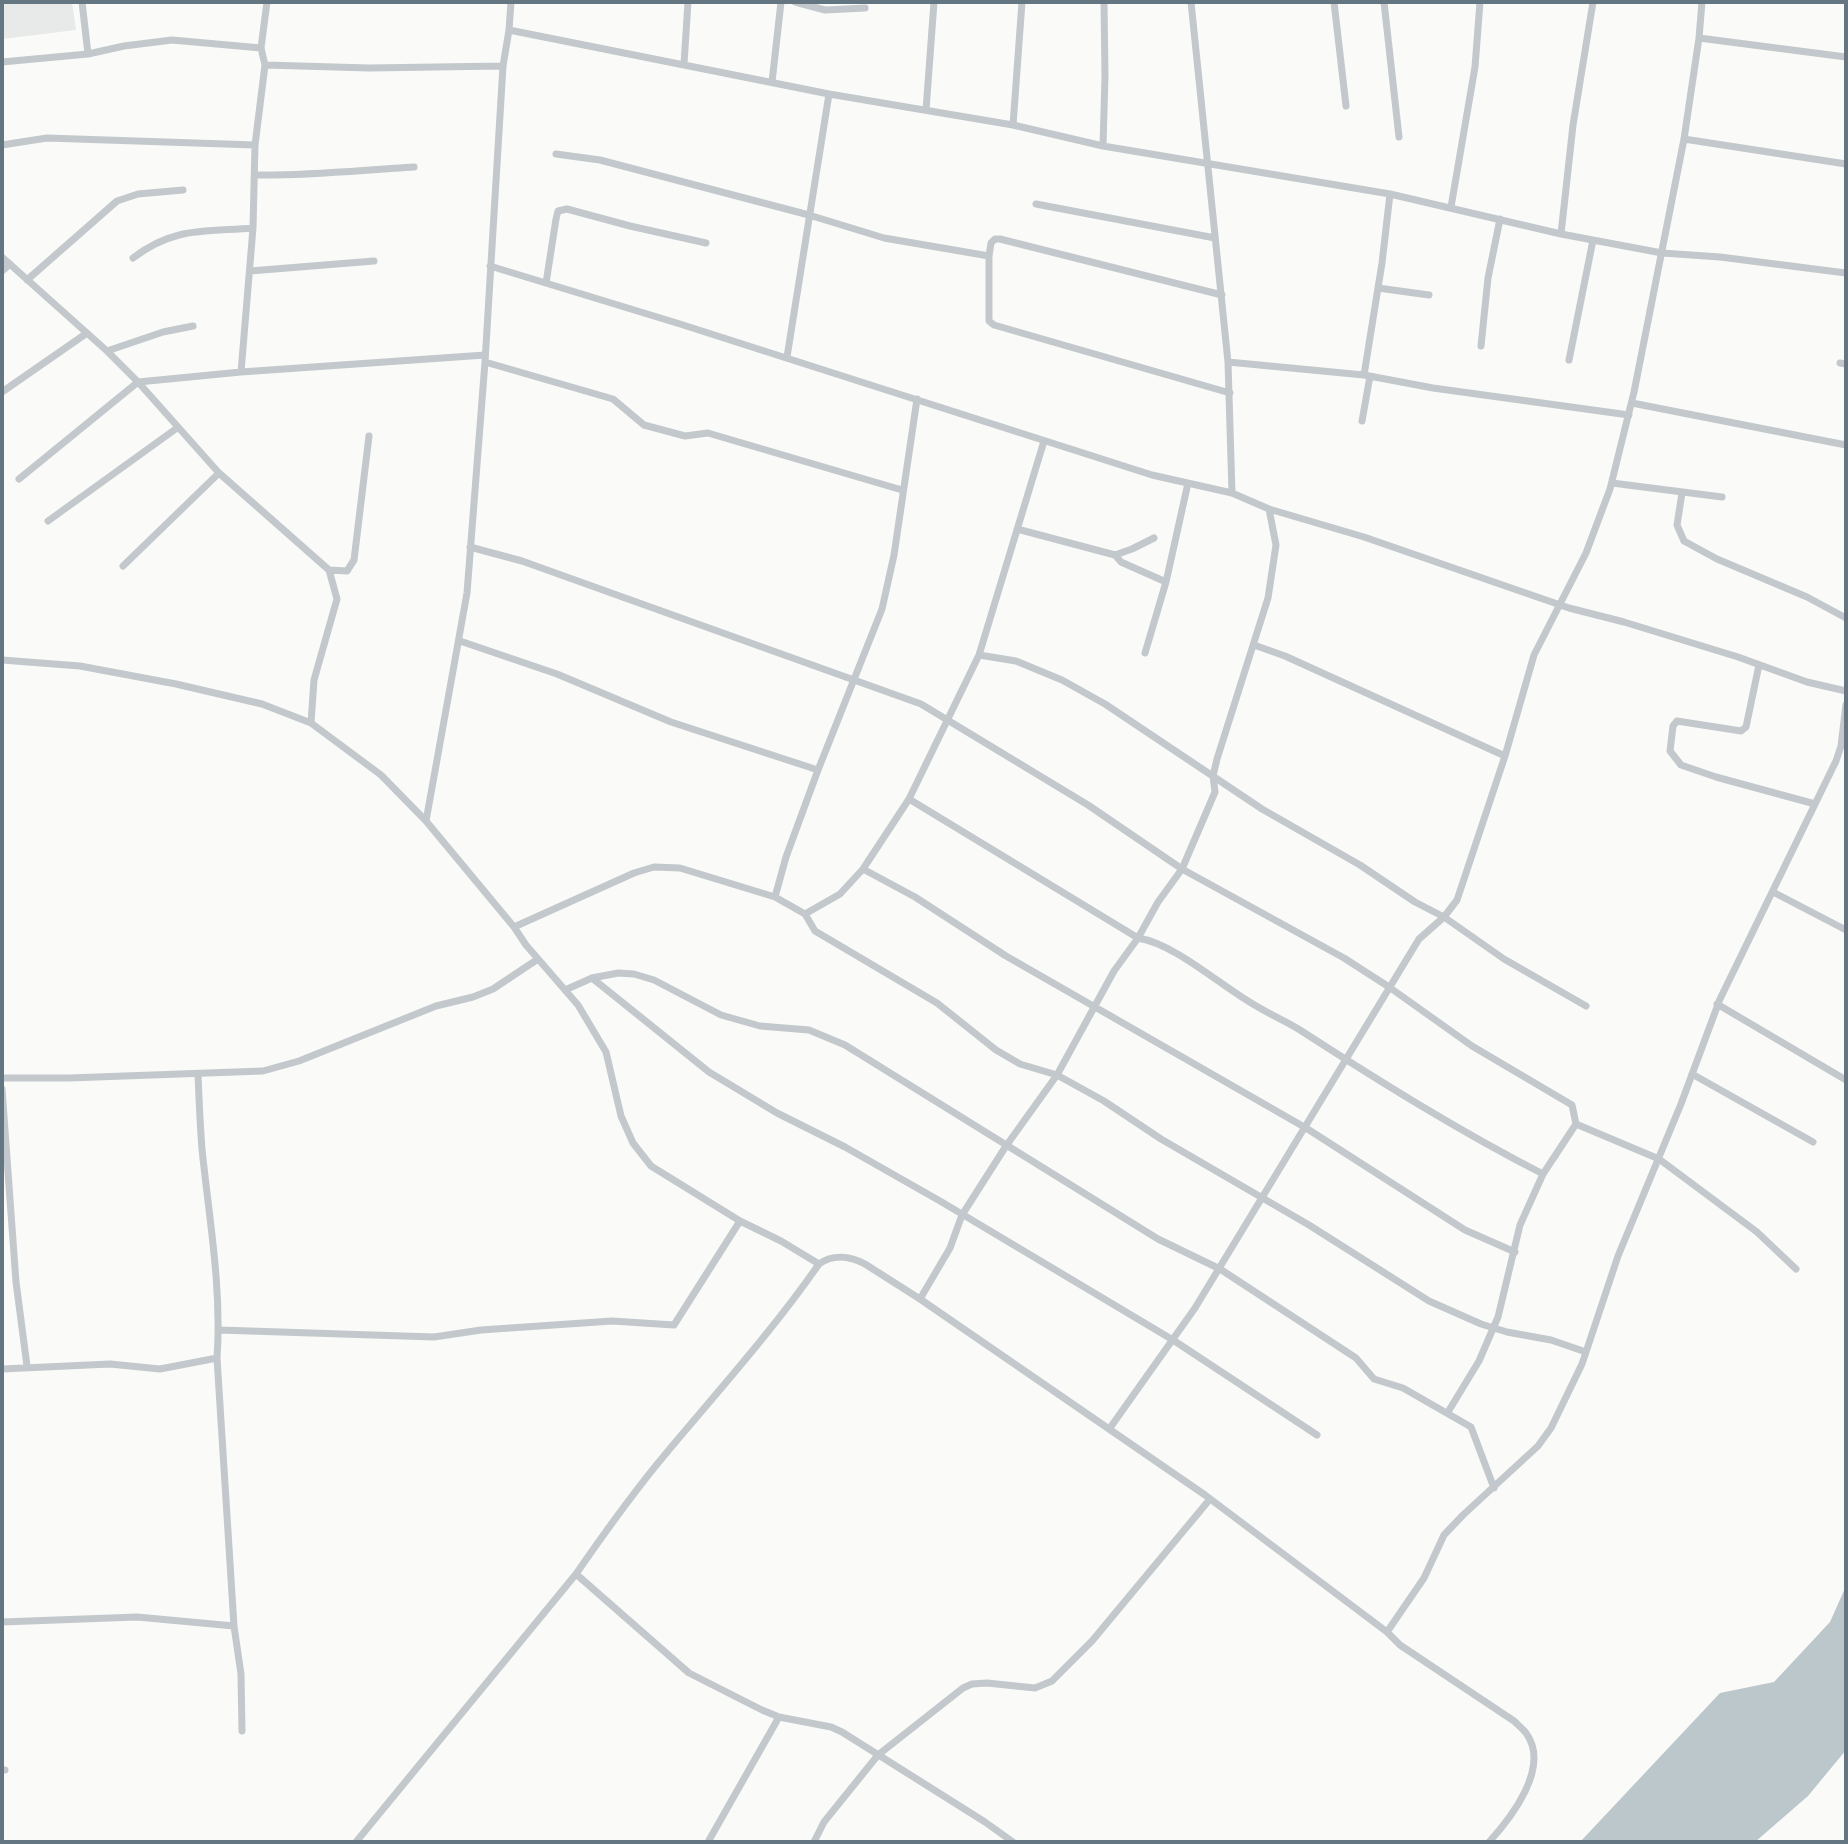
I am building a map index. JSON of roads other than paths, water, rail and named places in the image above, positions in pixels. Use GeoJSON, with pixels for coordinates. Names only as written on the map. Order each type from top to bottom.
{"type":"FeatureCollection","features":[{"type":"Feature","properties":{"kind":"street"},"geometry":{"type":"LineString","coordinates":[[82,2],[89,54]]}},
{"type":"Feature","properties":{"kind":"street"},"geometry":{"type":"LineString","coordinates":[[241,372],[253,228],[255,145],[265,65],[261,48],[267,2]]}},
{"type":"Feature","properties":{"kind":"street"},"geometry":{"type":"LineString","coordinates":[[426,821],[467,593],[503,66],[510,2]]}},
{"type":"Feature","properties":{"kind":"street"},"geometry":{"type":"LineString","coordinates":[[684,64],[688,2]]}},
{"type":"Feature","properties":{"kind":"street"},"geometry":{"type":"LineString","coordinates":[[772,82],[781,2]]}},
{"type":"Feature","properties":{"kind":"street"},"geometry":{"type":"LineString","coordinates":[[795,2],[825,10],[865,8]]}},
{"type":"Feature","properties":{"kind":"street"},"geometry":{"type":"LineString","coordinates":[[926,110],[934,2]]}},
{"type":"Feature","properties":{"kind":"street"},"geometry":{"type":"LineString","coordinates":[[1013,125],[1022,2]]}},
{"type":"Feature","properties":{"kind":"street"},"geometry":{"type":"LineString","coordinates":[[1103,146],[1104,2]]}},
{"type":"Feature","properties":{"kind":"street"},"geometry":{"type":"LineString","coordinates":[[1191,2],[1228,362],[1232,493]]}},
{"type":"Feature","properties":{"kind":"street"},"geometry":{"type":"LineString","coordinates":[[1334,2],[1346,106]]}},
{"type":"Feature","properties":{"kind":"street"},"geometry":{"type":"LineString","coordinates":[[1384,2],[1399,137]]}},
{"type":"Feature","properties":{"kind":"street"},"geometry":{"type":"LineString","coordinates":[[1451,207],[1475,67],[1480,2]]}},
{"type":"Feature","properties":{"kind":"street"},"geometry":{"type":"LineString","coordinates":[[1561,234],[1573,125],[1593,2]]}},
{"type":"Feature","properties":{"kind":"street"},"geometry":{"type":"LineString","coordinates":[[1110,1428],[1220,1269],[1419,939],[1444,917],[1457,900],[1505,756],[1534,655],[1586,553],[1612,483],[1632,404],[1684,139],[1702,2]]}},
{"type":"Feature","properties":{"kind":"street"},"geometry":{"type":"LineString","coordinates":[[509,30],[829,94],[1013,125],[1103,146],[1390,194],[1561,234],[1662,253],[1720,257],[1846,273]]}},
{"type":"Feature","properties":{"kind":"street"},"geometry":{"type":"LineString","coordinates":[[1699,38],[1846,57]]}},
{"type":"Feature","properties":{"kind":"street"},"geometry":{"type":"LineString","coordinates":[[2,62],[89,54],[172,40],[261,48]]}},
{"type":"Feature","properties":{"kind":"street"},"geometry":{"type":"LineString","coordinates":[[265,65],[369,68],[503,66]]}},
{"type":"Feature","properties":{"kind":"street"},"geometry":{"type":"LineString","coordinates":[[787,358],[829,94]]}},
{"type":"Feature","properties":{"kind":"street"},"geometry":{"type":"LineString","coordinates":[[2,145],[47,138],[255,145]]}},
{"type":"Feature","properties":{"kind":"street"},"geometry":{"type":"LineString","coordinates":[[1684,139],[1846,164]]}},
{"type":"Feature","properties":{"kind":"street"},"geometry":{"type":"LineString","coordinates":[[556,154],[600,160],[809,215],[884,238],[989,256]]}},
{"type":"Feature","properties":{"kind":"street"},"geometry":{"type":"LineString","coordinates":[[255,175],[300,176],[414,167]]}},
{"type":"Feature","properties":{"kind":"street"},"geometry":{"type":"LineString","coordinates":[[27,280],[117,201],[138,194],[183,190]]}},
{"type":"Feature","properties":{"kind":"street"},"geometry":{"type":"LineString","coordinates":[[1362,421],[1390,194]]}},
{"type":"Feature","properties":{"kind":"street"},"geometry":{"type":"LineString","coordinates":[[1036,204],[1215,238]]}},
{"type":"Feature","properties":{"kind":"street"},"geometry":{"type":"LineString","coordinates":[[546,283],[558,211],[567,209],[706,243]]}},
{"type":"Feature","properties":{"kind":"street"},"geometry":{"type":"LineString","coordinates":[[1481,346],[1488,278],[1500,219]]}},
{"type":"Feature","properties":{"kind":"street"},"geometry":{"type":"LineString","coordinates":[[133,258],[148,247],[176,234],[253,228]]}},
{"type":"Feature","properties":{"kind":"street"},"geometry":{"type":"LineString","coordinates":[[1222,295],[1000,239],[991,243],[989,321],[994,325],[1230,393]]}},
{"type":"Feature","properties":{"kind":"street"},"geometry":{"type":"LineString","coordinates":[[1569,360],[1593,240]]}},
{"type":"Feature","properties":{"kind":"street"},"geometry":{"type":"LineString","coordinates":[[2,257],[107,351],[219,473],[329,570],[337,599],[314,680],[311,723]]}},
{"type":"Feature","properties":{"kind":"street"},"geometry":{"type":"LineString","coordinates":[[250,271],[374,261]]}},
{"type":"Feature","properties":{"kind":"street"},"geometry":{"type":"LineString","coordinates":[[2,271],[10,264]]}},
{"type":"Feature","properties":{"kind":"street"},"geometry":{"type":"LineString","coordinates":[[490,266],[1152,475],[1232,493],[1269,509],[1364,537],[1560,605],[1759,664],[1807,682],[1846,691]]}},
{"type":"Feature","properties":{"kind":"street"},"geometry":{"type":"LineString","coordinates":[[1378,288],[1429,295]]}},
{"type":"Feature","properties":{"kind":"street"},"geometry":{"type":"LineString","coordinates":[[107,351],[163,332],[193,326]]}},
{"type":"Feature","properties":{"kind":"street"},"geometry":{"type":"LineString","coordinates":[[2,392],[87,333]]}},
{"type":"Feature","properties":{"kind":"street"},"geometry":{"type":"LineString","coordinates":[[19,479],[138,382],[241,372],[485,358],[613,399],[644,425],[685,436],[708,433],[902,490]]}},
{"type":"Feature","properties":{"kind":"street"},"geometry":{"type":"LineString","coordinates":[[1228,362],[1367,375],[1433,388],[1629,415]]}},
{"type":"Feature","properties":{"kind":"street"},"geometry":{"type":"LineString","coordinates":[[775,897],[786,857],[818,770],[882,609],[894,555],[917,399]]}},
{"type":"Feature","properties":{"kind":"street"},"geometry":{"type":"LineString","coordinates":[[1632,404],[1846,445]]}},
{"type":"Feature","properties":{"kind":"street"},"geometry":{"type":"LineString","coordinates":[[48,521],[177,428]]}},
{"type":"Feature","properties":{"kind":"street"},"geometry":{"type":"LineString","coordinates":[[329,570],[346,571],[354,560],[369,436]]}},
{"type":"Feature","properties":{"kind":"street"},"geometry":{"type":"LineString","coordinates":[[805,914],[840,894],[863,869],[909,799],[979,655],[1044,441]]}},
{"type":"Feature","properties":{"kind":"street"},"geometry":{"type":"LineString","coordinates":[[122,566],[219,473]]}},
{"type":"Feature","properties":{"kind":"street"},"geometry":{"type":"LineString","coordinates":[[1145,653],[1166,582],[1188,483]]}},
{"type":"Feature","properties":{"kind":"street"},"geometry":{"type":"LineString","coordinates":[[1612,483],[1722,498]]}},
{"type":"Feature","properties":{"kind":"street"},"geometry":{"type":"LineString","coordinates":[[1682,493],[1677,525],[1685,541],[1717,559],[1807,597],[1846,618]]}},
{"type":"Feature","properties":{"kind":"street"},"geometry":{"type":"LineString","coordinates":[[920,1299],[950,1248],[962,1215],[1006,1146],[1057,1075],[1114,971],[1182,869],[1215,792],[1213,776],[1268,598],[1276,545],[1269,509]]}},
{"type":"Feature","properties":{"kind":"street"},"geometry":{"type":"LineString","coordinates":[[1017,530],[1115,555],[1154,538]]}},
{"type":"Feature","properties":{"kind":"street"},"geometry":{"type":"LineString","coordinates":[[470,547],[522,561],[921,704],[1088,805],[1182,869],[1290,927],[1389,987],[1472,1046],[1572,1105],[1576,1124],[1543,1174],[1521,1225],[1493,1328],[1479,1361],[1448,1412]]}},
{"type":"Feature","properties":{"kind":"street"},"geometry":{"type":"LineString","coordinates":[[1115,555],[1121,562],[1166,582]]}},
{"type":"Feature","properties":{"kind":"street"},"geometry":{"type":"LineString","coordinates":[[460,641],[557,674],[670,722],[818,770]]}},
{"type":"Feature","properties":{"kind":"street"},"geometry":{"type":"LineString","coordinates":[[1254,645],[1285,656],[1505,756]]}},
{"type":"Feature","properties":{"kind":"street"},"geometry":{"type":"LineString","coordinates":[[979,655],[1016,661],[1062,680],[1105,704],[1262,810],[1326,845],[1415,902],[1444,917],[1504,959],[1586,1006]]}},
{"type":"Feature","properties":{"kind":"street"},"geometry":{"type":"LineString","coordinates":[[2,660],[80,666],[176,684],[262,704],[311,723],[381,775],[426,821],[578,1004],[606,1052],[621,1116],[642,1155],[661,1174],[819,1264]]}},
{"type":"Feature","properties":{"kind":"street"},"geometry":{"type":"LineString","coordinates":[[1759,664],[1746,727],[1741,732],[1676,721],[1670,751],[1681,765],[1815,804]]}},
{"type":"Feature","properties":{"kind":"street"},"geometry":{"type":"LineString","coordinates":[[1387,1632],[1424,1578],[1444,1535],[1538,1446],[1569,1394],[1618,1256],[1659,1159],[1717,1004],[1836,761],[1841,746],[1846,705]]}},
{"type":"Feature","properties":{"kind":"street"},"geometry":{"type":"LineString","coordinates":[[909,799],[1138,938],[1151,940],[1426,1110],[1543,1174]]}},
{"type":"Feature","properties":{"kind":"street"},"geometry":{"type":"LineString","coordinates":[[514,927],[653,867],[680,868],[775,897],[805,914],[815,931],[937,1003],[996,1050],[1020,1064],[1057,1075],[1104,1101],[1161,1139],[1309,1225],[1429,1301],[1493,1328],[1551,1340],[1586,1352]]}},
{"type":"Feature","properties":{"kind":"street"},"geometry":{"type":"LineString","coordinates":[[863,869],[915,897],[1006,956],[1307,1128],[1465,1230],[1515,1252]]}},
{"type":"Feature","properties":{"kind":"street"},"geometry":{"type":"LineString","coordinates":[[1773,892],[1846,930]]}},
{"type":"Feature","properties":{"kind":"street"},"geometry":{"type":"LineString","coordinates":[[2,1077],[69,1079],[263,1071],[299,1061],[436,1006],[493,989],[538,959]]}},
{"type":"Feature","properties":{"kind":"street"},"geometry":{"type":"LineString","coordinates":[[565,990],[592,978],[618,973],[634,974],[654,980],[721,1015],[760,1026],[809,1030],[845,1045],[1158,1239],[1220,1269],[1356,1358],[1374,1379],[1403,1388],[1474,1429],[1494,1488]]}},
{"type":"Feature","properties":{"kind":"street"},"geometry":{"type":"LineString","coordinates":[[592,978],[709,1072],[777,1113],[894,1174],[1173,1340],[1317,1435]]}},
{"type":"Feature","properties":{"kind":"street"},"geometry":{"type":"LineString","coordinates":[[1717,1004],[1846,1080]]}},
{"type":"Feature","properties":{"kind":"street"},"geometry":{"type":"LineString","coordinates":[[198,1073],[202,1147],[213,1236],[219,1330],[217,1358],[234,1626],[241,1674],[242,1731]]}},
{"type":"Feature","properties":{"kind":"street"},"geometry":{"type":"LineString","coordinates":[[1692,1074],[1813,1142]]}},
{"type":"Feature","properties":{"kind":"street"},"geometry":{"type":"LineString","coordinates":[[2,1089],[16,1282],[27,1366]]}},
{"type":"Feature","properties":{"kind":"street"},"geometry":{"type":"LineString","coordinates":[[1576,1124],[1659,1159],[1756,1232],[1796,1269]]}},
{"type":"Feature","properties":{"kind":"street"},"geometry":{"type":"LineString","coordinates":[[219,1330],[434,1337],[481,1330],[612,1321],[674,1325],[740,1221]]}},
{"type":"Feature","properties":{"kind":"street"},"geometry":{"type":"LineString","coordinates":[[356,1842],[576,1574],[605,1531],[667,1452],[785,1313],[819,1264],[838,1257],[856,1259],[920,1299],[1110,1428],[1210,1499],[1401,1645],[1501,1711],[1527,1734],[1533,1749],[1532,1772],[1515,1812],[1489,1842]]}},
{"type":"Feature","properties":{"kind":"street"},"geometry":{"type":"LineString","coordinates":[[2,1369],[110,1364],[160,1369],[217,1358]]}},
{"type":"Feature","properties":{"kind":"street"},"geometry":{"type":"LineString","coordinates":[[814,1842],[824,1822],[878,1755],[963,1688],[987,1683],[1035,1688],[1052,1681],[1092,1641],[1210,1499]]}},
{"type":"Feature","properties":{"kind":"street"},"geometry":{"type":"LineString","coordinates":[[576,1574],[690,1673],[779,1717],[831,1727],[842,1732],[1013,1842]]}},
{"type":"Feature","properties":{"kind":"street"},"geometry":{"type":"LineString","coordinates":[[2,1622],[137,1617],[234,1626]]}},
{"type":"Feature","properties":{"kind":"street"},"geometry":{"type":"LineString","coordinates":[[708,1842],[779,1717]]}}]}
